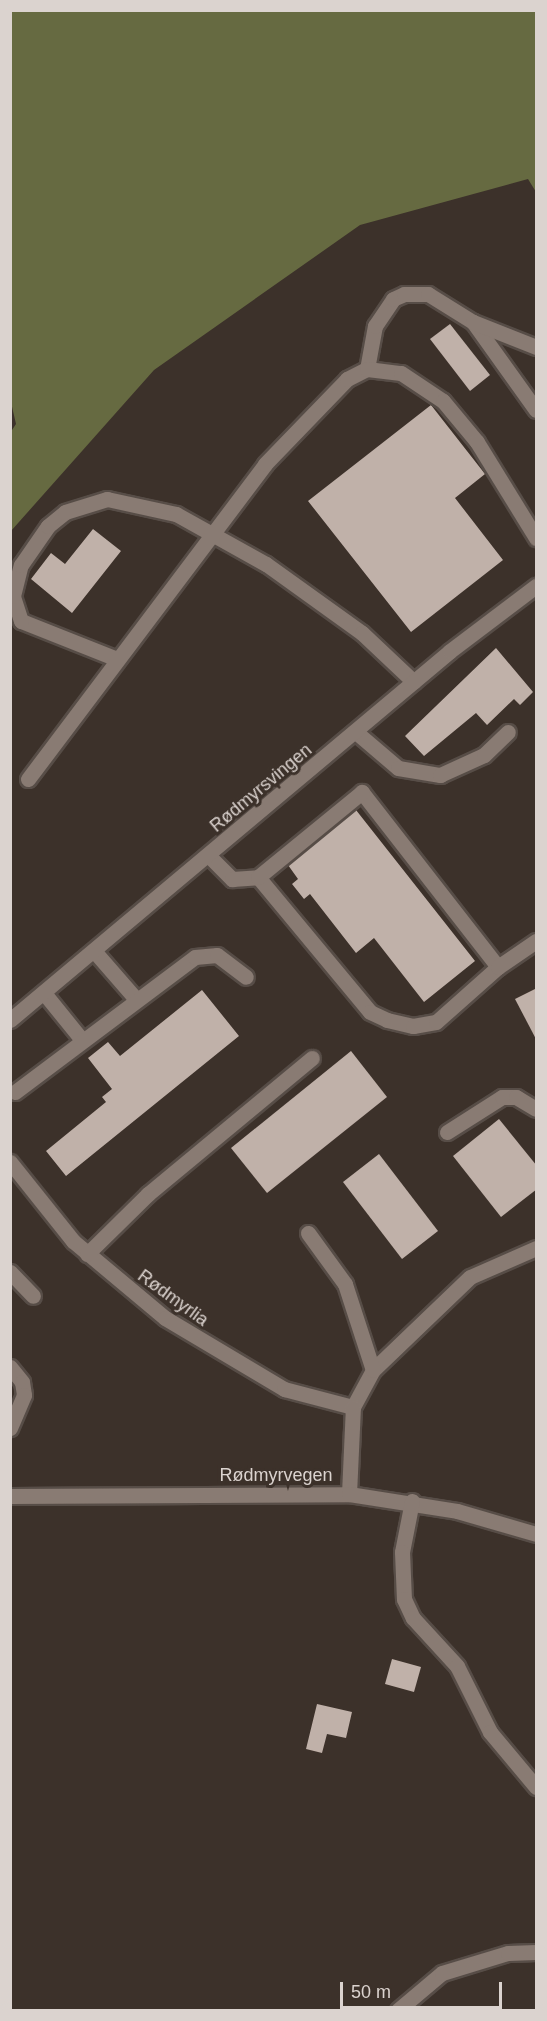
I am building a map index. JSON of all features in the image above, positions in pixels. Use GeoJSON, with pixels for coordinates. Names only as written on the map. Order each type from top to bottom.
{"type":"FeatureCollection","features":[{"type":"Feature","properties":{"kind":"street"},"geometry":{"type":"LineString","coordinates":[[366,369],[375,326],[393,299],[404,294],[428,294],[473,322],[537,347]]}},
{"type":"Feature","properties":{"kind":"street"},"geometry":{"type":"LineString","coordinates":[[473,322],[537,410]]}},
{"type":"Feature","properties":{"kind":"street"},"geometry":{"type":"LineString","coordinates":[[28,779],[211,532],[265,464],[347,379],[366,369],[401,373],[442,401],[477,442],[537,538]]}},
{"type":"Feature","properties":{"kind":"street"},"geometry":{"type":"LineString","coordinates":[[117,659],[21,621],[13,596],[33,544],[66,512],[108,499],[152,505],[211,532],[317,598],[414,682]]}},
{"type":"Feature","properties":{"kind":"street","name":"Rødmyrsvingen"},"geometry":{"type":"LineString","coordinates":[[10,1020],[357,733],[414,682],[537,586]]}},
{"type":"Feature","properties":{"kind":"street"},"geometry":{"type":"LineString","coordinates":[[357,733],[399,768],[440,775],[484,755],[508,732]]}},
{"type":"Feature","properties":{"kind":"street"},"geometry":{"type":"LineString","coordinates":[[209,856],[232,879],[258,877],[362,792],[498,967]]}},
{"type":"Feature","properties":{"kind":"street"},"geometry":{"type":"LineString","coordinates":[[258,877],[370,1012],[387,1020],[413,1026],[436,1022],[498,967],[537,941]]}},
{"type":"Feature","properties":{"kind":"street"},"geometry":{"type":"LineString","coordinates":[[95,952],[135,998]]}},
{"type":"Feature","properties":{"kind":"street"},"geometry":{"type":"LineString","coordinates":[[15,1092],[179,966],[208,954],[246,977]]}},
{"type":"Feature","properties":{"kind":"street"},"geometry":{"type":"LineString","coordinates":[[44,993],[82,1040]]}},
{"type":"Feature","properties":{"kind":"street"},"geometry":{"type":"LineString","coordinates":[[87,1254],[148,1194],[312,1058]]}},
{"type":"Feature","properties":{"kind":"street"},"geometry":{"type":"LineString","coordinates":[[447,1132],[502,1097],[516,1097],[537,1109]]}},
{"type":"Feature","properties":{"kind":"street","name":"Rødmyrlia"},"geometry":{"type":"LineString","coordinates":[[10,1162],[87,1254],[165,1318],[284,1389],[353,1407]]}},
{"type":"Feature","properties":{"kind":"street"},"geometry":{"type":"LineString","coordinates":[[308,1233],[345,1284],[373,1370]]}},
{"type":"Feature","properties":{"kind":"street"},"geometry":{"type":"LineString","coordinates":[[349,1494],[353,1407],[373,1370],[470,1276],[537,1248]]}},
{"type":"Feature","properties":{"kind":"street"},"geometry":{"type":"LineString","coordinates":[[10,1272],[33,1296]]}},
{"type":"Feature","properties":{"kind":"street"},"geometry":{"type":"LineString","coordinates":[[10,1366],[22,1382],[24,1395],[10,1428]]}},
{"type":"Feature","properties":{"kind":"street","name":"Rødmyrvegen"},"geometry":{"type":"LineString","coordinates":[[10,1496],[349,1494],[412,1501],[537,1534]]}},
{"type":"Feature","properties":{"kind":"street"},"geometry":{"type":"LineString","coordinates":[[412,1501],[402,1552],[404,1599],[413,1618],[456,1666],[490,1732],[537,1787]]}},
{"type":"Feature","properties":{"kind":"street"},"geometry":{"type":"LineString","coordinates":[[398,2010],[441,1973],[508,1953],[537,1952]]}},
{"type":"Feature","properties":{"kind":"green space"},"geometry":{"type":"Polygon","coordinates":[[[11,10],[536,11],[536,192],[528,179],[360,225],[154,370],[11,531],[10,433],[16,424],[10,398],[11,10]]]}},
{"type":"Feature","properties":{"kind":"building"},"geometry":{"type":"Polygon","coordinates":[[[450,324],[490,375],[470,391],[430,339],[450,324]]]}},
{"type":"Feature","properties":{"kind":"building"},"geometry":{"type":"Polygon","coordinates":[[[431,405],[485,474],[455,498],[503,560],[411,632],[308,501],[431,405]]]}},
{"type":"Feature","properties":{"kind":"building"},"geometry":{"type":"Polygon","coordinates":[[[93,529],[121,551],[72,613],[31,579],[51,553],[65,564],[93,529]]]}},
{"type":"Feature","properties":{"kind":"building"},"geometry":{"type":"Polygon","coordinates":[[[496,648],[533,692],[520,705],[514,699],[487,725],[476,713],[424,756],[405,736],[496,648]]]}},
{"type":"Feature","properties":{"kind":"building"},"geometry":{"type":"Polygon","coordinates":[[[356,810],[475,961],[424,1002],[374,938],[356,953],[310,894],[304,899],[292,884],[298,879],[288,865],[356,810]]]}},
{"type":"Feature","properties":{"kind":"building"},"geometry":{"type":"Polygon","coordinates":[[[537,988],[537,1041],[515,999],[537,988]]]}},
{"type":"Feature","properties":{"kind":"building"},"geometry":{"type":"Polygon","coordinates":[[[202,990],[239,1036],[66,1176],[46,1151],[106,1102],[102,1097],[112,1089],[88,1058],[108,1042],[120,1056],[202,990]]]}},
{"type":"Feature","properties":{"kind":"building"},"geometry":{"type":"Polygon","coordinates":[[[351,1051],[387,1097],[267,1193],[231,1148],[351,1051]]]}},
{"type":"Feature","properties":{"kind":"building"},"geometry":{"type":"Polygon","coordinates":[[[499,1119],[537,1166],[537,1189],[501,1217],[453,1156],[499,1119]]]}},
{"type":"Feature","properties":{"kind":"building"},"geometry":{"type":"Polygon","coordinates":[[[379,1154],[438,1231],[402,1259],[343,1182],[379,1154]]]}},
{"type":"Feature","properties":{"kind":"building"},"geometry":{"type":"Polygon","coordinates":[[[392,1659],[421,1667],[414,1692],[385,1684],[392,1659]]]}},
{"type":"Feature","properties":{"kind":"building"},"geometry":{"type":"Polygon","coordinates":[[[317,1704],[352,1712],[346,1738],[327,1734],[322,1753],[306,1749],[317,1704]]]}}]}
